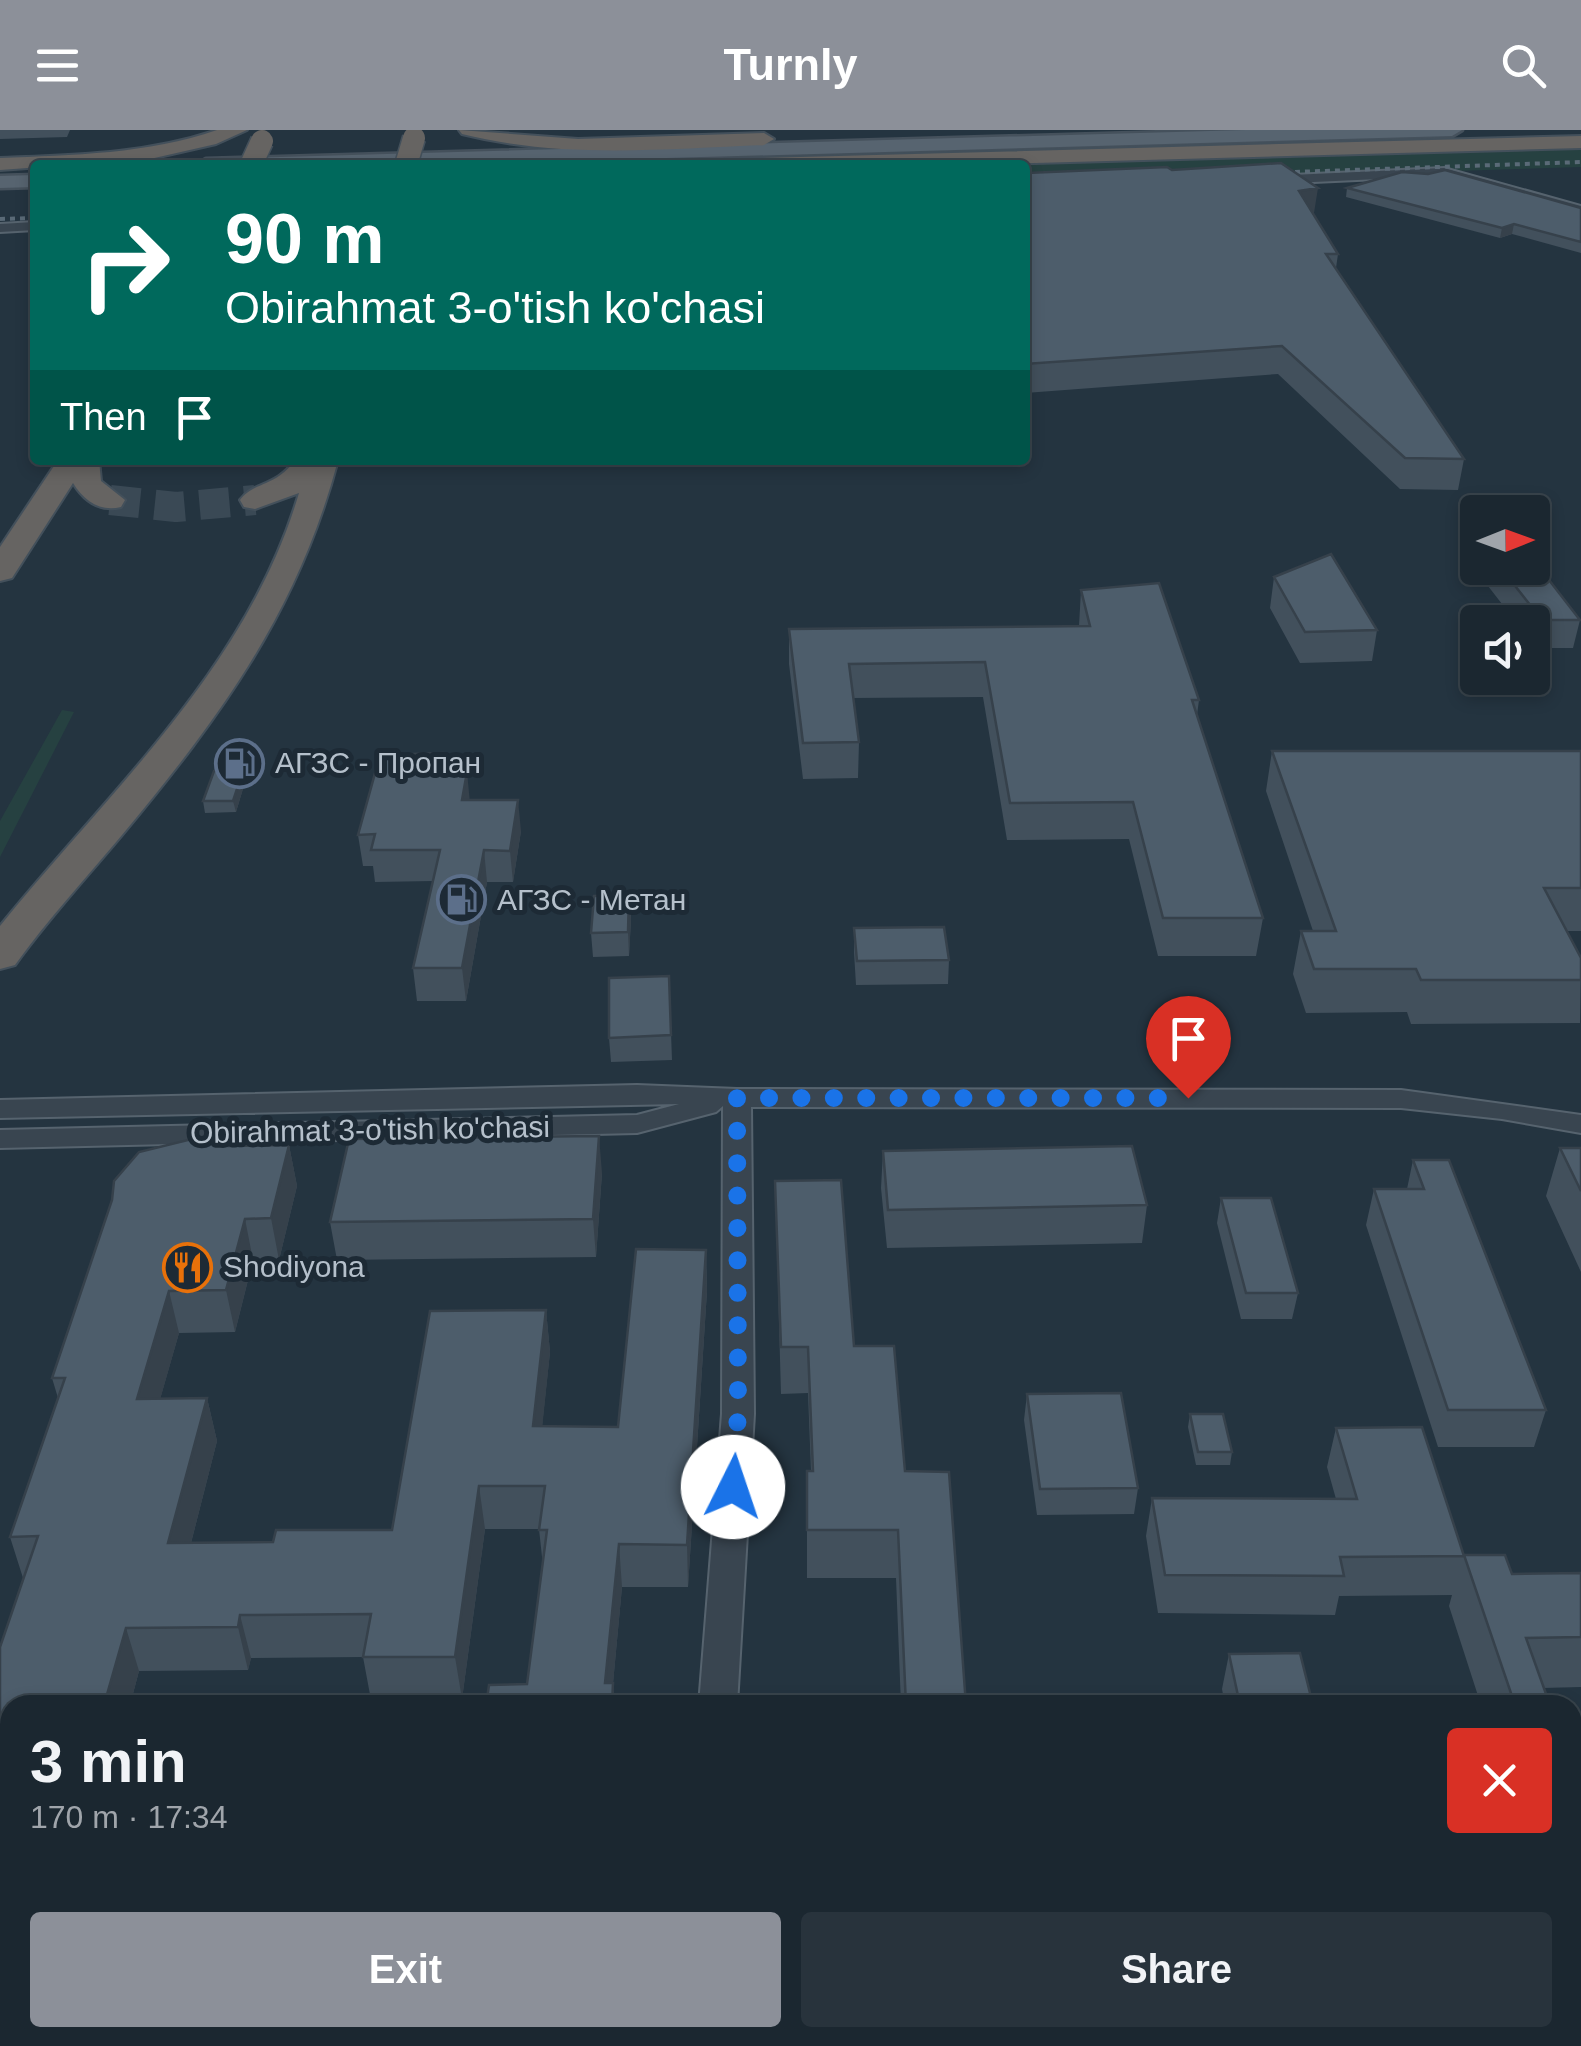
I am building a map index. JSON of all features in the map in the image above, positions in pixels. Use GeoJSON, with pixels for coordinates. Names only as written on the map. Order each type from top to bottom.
{"type":"FeatureCollection","features":[{"type":"Feature","properties":{"kind":"highway"},"geometry":{"type":"LineString","coordinates":[[55,160],[137,154],[194,144],[237,130]]}},
{"type":"Feature","properties":{"kind":"highway"},"geometry":{"type":"LineString","coordinates":[[469,130],[527,141],[596,143],[1122,130]]}},
{"type":"Feature","properties":{"kind":"highway"},"geometry":{"type":"LineString","coordinates":[[407,160],[415,134]]}},
{"type":"Feature","properties":{"kind":"highway"},"geometry":{"type":"LineString","coordinates":[[253,160],[265,136]]}},
{"type":"Feature","properties":{"kind":"highway"},"geometry":{"type":"LineString","coordinates":[[890,160],[1581,139]]}},
{"type":"Feature","properties":{"kind":"highway"},"geometry":{"type":"LineString","coordinates":[[0,164],[30,162]]}},
{"type":"Feature","properties":{"kind":"highway"},"geometry":{"type":"LineString","coordinates":[[0,190],[30,190]]}},
{"type":"Feature","properties":{"kind":"highway"},"geometry":{"type":"LineString","coordinates":[[0,571],[71,465]]}},
{"type":"Feature","properties":{"kind":"highway"},"geometry":{"type":"LineString","coordinates":[[83,465],[89,486],[110,500]]}},
{"type":"Feature","properties":{"kind":"highway"},"geometry":{"type":"LineString","coordinates":[[255,500],[292,485],[306,465]]}},
{"type":"Feature","properties":{"kind":"highway"},"geometry":{"type":"LineString","coordinates":[[0,956],[224,682],[279,582],[316,496],[322,465]]}},
{"type":"Feature","properties":{"kind":"main road"},"geometry":{"type":"LineString","coordinates":[[384,160],[1452,130]]}},
{"type":"Feature","properties":{"kind":"main road"},"geometry":{"type":"LineString","coordinates":[[680,160],[1581,139]]}},
{"type":"Feature","properties":{"kind":"main road"},"geometry":{"type":"LineString","coordinates":[[0,173],[30,172]]}},
{"type":"Feature","properties":{"kind":"main road"},"geometry":{"type":"LineString","coordinates":[[0,182],[30,181]]}},
{"type":"Feature","properties":{"kind":"street"},"geometry":{"type":"LineString","coordinates":[[1256,180],[1444,172],[1581,210]]}},
{"type":"Feature","properties":{"kind":"street"},"geometry":{"type":"LineString","coordinates":[[0,228],[30,226]]}},
{"type":"Feature","properties":{"kind":"street","name":"Obirahmat 3-o'tish ko'chasi"},"geometry":{"type":"LineString","coordinates":[[0,1109],[638,1094],[737,1098],[1401,1099],[1581,1124]]}},
{"type":"Feature","properties":{"kind":"street"},"geometry":{"type":"LineString","coordinates":[[719,1695],[738,1414],[737,1098]]}},
{"type":"Feature","properties":{"kind":"street","name":"Obirahmat 3-o'tish ko'chasi"},"geometry":{"type":"LineString","coordinates":[[0,1139],[637,1124],[737,1098]]}},
{"type":"Feature","properties":{"kind":"green space"},"geometry":{"type":"Polygon","coordinates":[[[1581,148],[1581,167],[1030,185],[1030,163],[1581,148]]]}},
{"type":"Feature","properties":{"kind":"green space"},"geometry":{"type":"Polygon","coordinates":[[[62,710],[74,712],[0,857],[0,821],[62,710]]]}},
{"type":"Feature","properties":{"kind":"building"},"geometry":{"type":"Polygon","coordinates":[[[1281,163],[1318,188],[1299,191],[1338,254],[1326,254],[1464,459],[1405,458],[1282,346],[1030,364],[1030,173],[1167,167],[1172,170],[1281,163]]]}},
{"type":"Feature","properties":{"kind":"building"},"geometry":{"type":"Polygon","coordinates":[[[1445,170],[1581,208],[1581,242],[1514,224],[1502,228],[1347,188],[1402,172],[1428,174],[1445,170]]]}},
{"type":"Feature","properties":{"kind":"building"},"geometry":{"type":"Polygon","coordinates":[[[1331,554],[1377,630],[1305,632],[1274,577],[1331,554]]]}},
{"type":"Feature","properties":{"kind":"building"},"geometry":{"type":"Polygon","coordinates":[[[1550,581],[1580,620],[1550,620],[1550,605],[1530,605],[1514,585],[1550,585],[1550,581]]]}},
{"type":"Feature","properties":{"kind":"building"},"geometry":{"type":"Polygon","coordinates":[[[1159,583],[1199,700],[1192,700],[1263,918],[1163,918],[1133,802],[1010,803],[985,662],[849,664],[859,742],[803,743],[789,629],[1090,626],[1081,590],[1159,583]]]}},
{"type":"Feature","properties":{"kind":"building"},"geometry":{"type":"Polygon","coordinates":[[[1272,751],[1581,751],[1581,888],[1544,888],[1581,958],[1581,980],[1421,980],[1416,969],[1314,969],[1301,931],[1336,931],[1272,751]]]}},
{"type":"Feature","properties":{"kind":"building"},"geometry":{"type":"Polygon","coordinates":[[[443,753],[440,772],[467,772],[462,800],[518,800],[510,851],[484,850],[462,968],[413,968],[440,850],[371,850],[375,834],[358,835],[380,755],[443,753]]]}},
{"type":"Feature","properties":{"kind":"building"},"geometry":{"type":"Polygon","coordinates":[[[214,771],[243,771],[233,801],[203,801],[214,771]]]}},
{"type":"Feature","properties":{"kind":"building"},"geometry":{"type":"Polygon","coordinates":[[[629,895],[628,932],[591,933],[594,896],[629,895]]]}},
{"type":"Feature","properties":{"kind":"building"},"geometry":{"type":"Polygon","coordinates":[[[944,927],[949,960],[857,961],[854,928],[944,927]]]}},
{"type":"Feature","properties":{"kind":"building"},"geometry":{"type":"Polygon","coordinates":[[[669,976],[671,1035],[609,1038],[609,978],[669,976]]]}},
{"type":"Feature","properties":{"kind":"building"},"geometry":{"type":"Polygon","coordinates":[[[599,1136],[593,1219],[330,1222],[349,1139],[599,1136]]]}},
{"type":"Feature","properties":{"kind":"building"},"geometry":{"type":"Polygon","coordinates":[[[200,1137],[228,1146],[289,1145],[271,1218],[245,1219],[226,1290],[169,1291],[137,1399],[207,1398],[168,1543],[273,1542],[276,1530],[392,1530],[430,1311],[546,1310],[533,1426],[618,1427],[636,1249],[706,1250],[687,1545],[619,1544],[605,1683],[613,1683],[612,1695],[488,1695],[489,1685],[527,1684],[547,1530],[539,1530],[545,1486],[479,1486],[455,1657],[363,1657],[371,1614],[240,1615],[238,1627],[126,1628],[107,1695],[0,1695],[0,1647],[38,1536],[10,1537],[65,1378],[52,1378],[112,1200],[114,1181],[139,1152],[200,1137]]]}},
{"type":"Feature","properties":{"kind":"building"},"geometry":{"type":"Polygon","coordinates":[[[1132,1146],[1147,1205],[888,1210],[883,1151],[1132,1146]]]}},
{"type":"Feature","properties":{"kind":"building"},"geometry":{"type":"Polygon","coordinates":[[[1560,1148],[1581,1148],[1581,1191],[1560,1148]]]}},
{"type":"Feature","properties":{"kind":"building"},"geometry":{"type":"Polygon","coordinates":[[[1413,1160],[1449,1160],[1546,1410],[1448,1410],[1374,1189],[1424,1189],[1413,1160]]]}},
{"type":"Feature","properties":{"kind":"building"},"geometry":{"type":"Polygon","coordinates":[[[841,1180],[854,1346],[894,1346],[905,1471],[949,1472],[965,1695],[906,1695],[898,1530],[807,1530],[807,1471],[813,1471],[808,1347],[781,1347],[775,1181],[841,1180]]]}},
{"type":"Feature","properties":{"kind":"building"},"geometry":{"type":"Polygon","coordinates":[[[1221,1198],[1271,1198],[1298,1293],[1246,1293],[1221,1198]]]}},
{"type":"Feature","properties":{"kind":"building"},"geometry":{"type":"Polygon","coordinates":[[[1121,1393],[1138,1488],[1040,1489],[1027,1394],[1121,1393]]]}},
{"type":"Feature","properties":{"kind":"building"},"geometry":{"type":"Polygon","coordinates":[[[1190,1414],[1223,1414],[1232,1452],[1198,1452],[1190,1414]]]}},
{"type":"Feature","properties":{"kind":"building"},"geometry":{"type":"Polygon","coordinates":[[[1422,1427],[1464,1556],[1340,1557],[1344,1576],[1165,1575],[1152,1498],[1357,1499],[1336,1428],[1422,1427]]]}},
{"type":"Feature","properties":{"kind":"building"},"geometry":{"type":"Polygon","coordinates":[[[1464,1555],[1505,1555],[1512,1574],[1581,1573],[1581,1637],[1526,1638],[1546,1695],[1512,1695],[1464,1555]]]}},
{"type":"Feature","properties":{"kind":"building"},"geometry":{"type":"Polygon","coordinates":[[[1300,1653],[1310,1695],[1238,1695],[1229,1654],[1300,1653]]]}},
{"type":"Feature","properties":{"kind":"tunnel"},"geometry":{"type":"LineString","coordinates":[[110,500],[176,507],[255,500]]}},
{"type":"Feature","properties":{"kind":"railway"},"geometry":{"type":"LineString","coordinates":[[1265,173],[1581,162]]}},
{"type":"Feature","properties":{"kind":"railway"},"geometry":{"type":"LineString","coordinates":[[0,219],[30,218]]}},
{"type":"Feature","properties":{"kind":"place","name":"АГЗС - Пропан"},"geometry":{"type":"Point","coordinates":[240,763]}},
{"type":"Feature","properties":{"kind":"place","name":"АГЗС - Метан"},"geometry":{"type":"Point","coordinates":[462,900]}},
{"type":"Feature","properties":{"kind":"place","name":"Shodiyona"},"geometry":{"type":"Point","coordinates":[188,1267]}},
{"type":"Feature","properties":{"kind":"route"},"geometry":{"type":"LineString","coordinates":[[733,1487],[738,1414],[737,1098],[1188,1098]]}}]}
